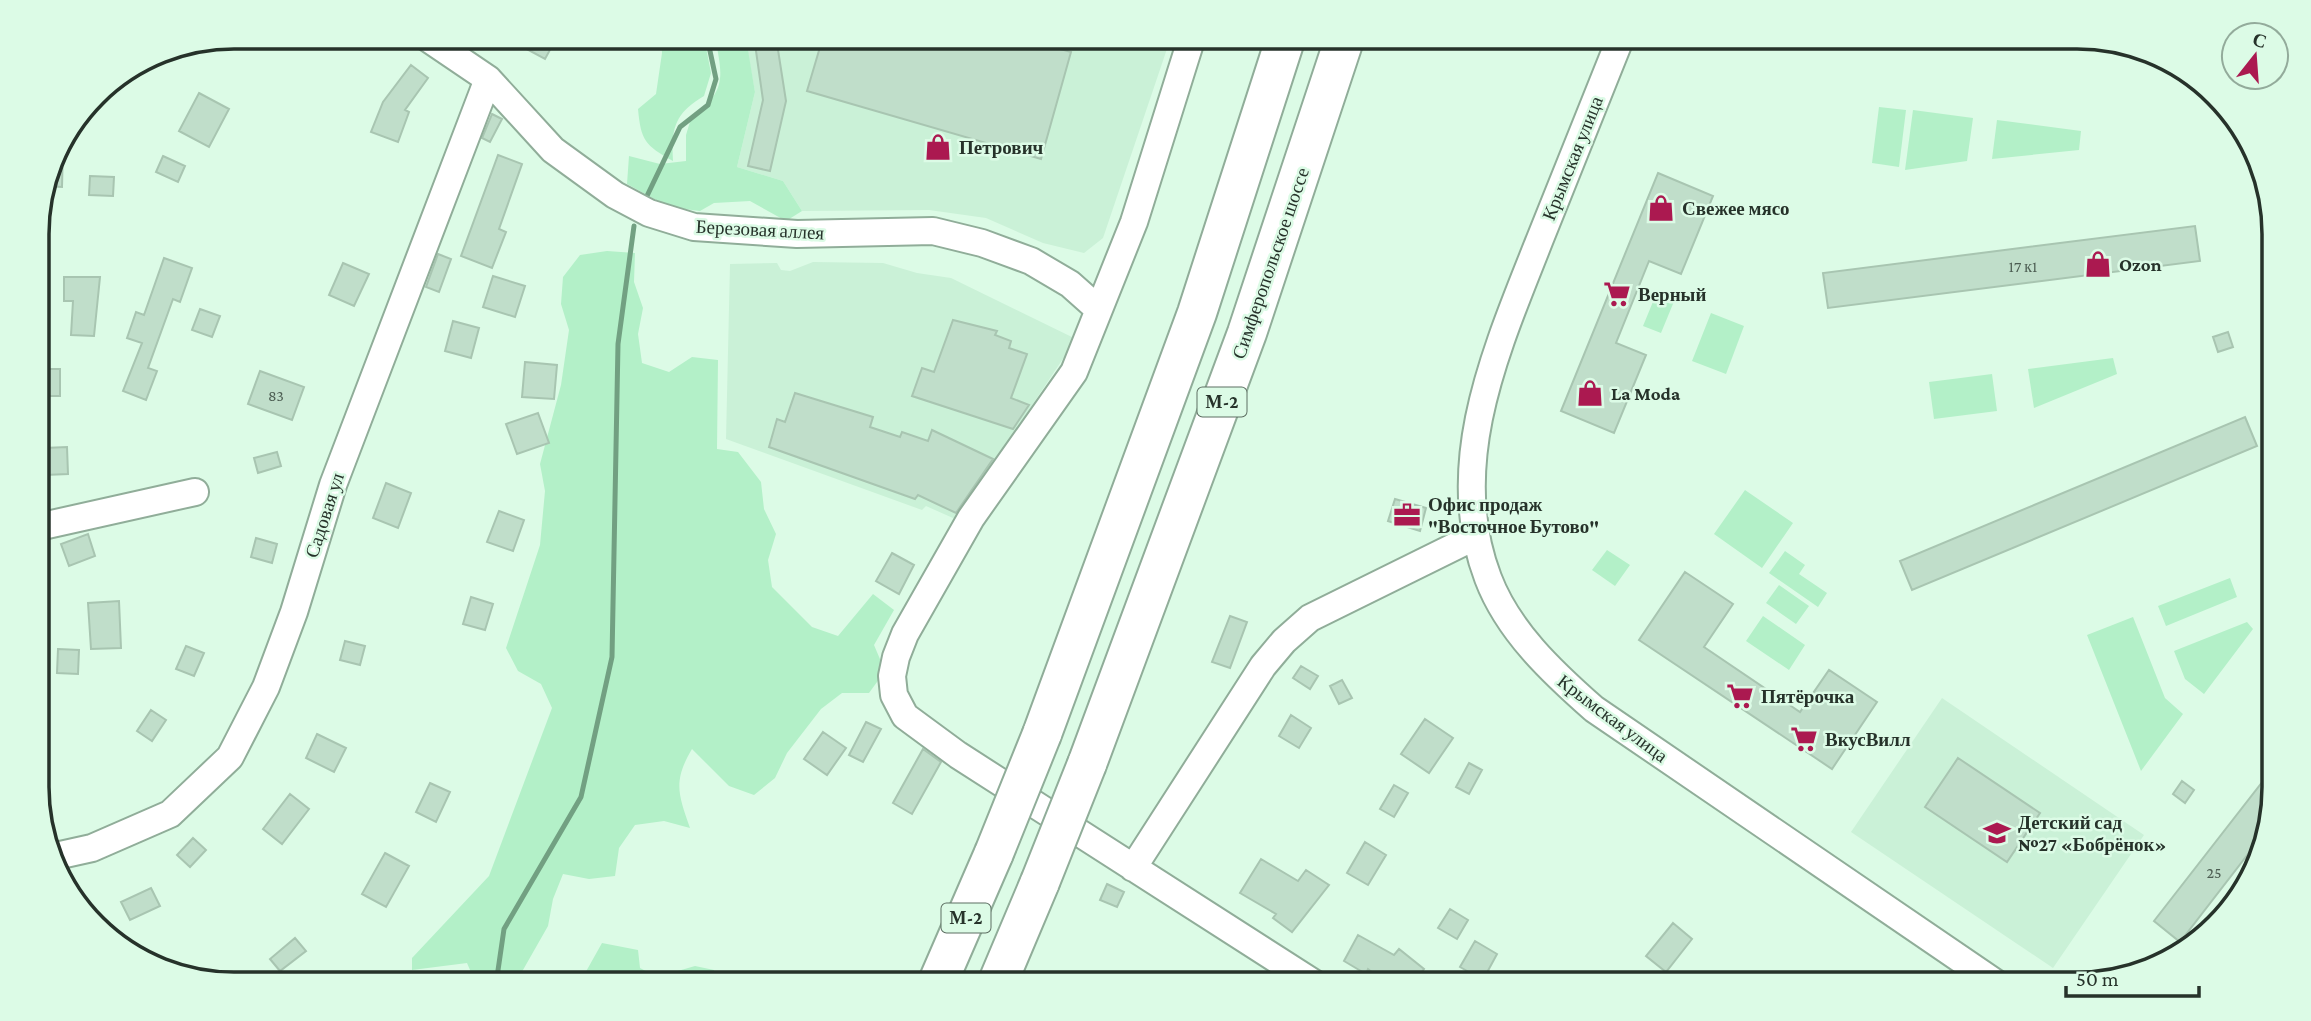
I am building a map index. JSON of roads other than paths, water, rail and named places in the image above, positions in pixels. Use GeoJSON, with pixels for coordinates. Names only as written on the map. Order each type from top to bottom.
{"type":"FeatureCollection","features":[{"type":"Feature","properties":{"kind":"highway","name":"М-2"},"geometry":{"type":"LineString","coordinates":[[942,972],[1042,734],[1197,313],[1282,49]]}},
{"type":"Feature","properties":{"kind":"highway","name":"Симферопольское шоссе"},"geometry":{"type":"LineString","coordinates":[[1002,972],[1087,764],[1247,333],[1341,49]]}},
{"type":"Feature","properties":{"kind":"street","name":"Березовая аллея"},"geometry":{"type":"LineString","coordinates":[[444,49],[488,79],[553,150],[615,195],[649,213],[694,227],[797,234],[933,231],[982,243],[1031,261],[1070,284],[1097,307]]}},
{"type":"Feature","properties":{"kind":"street"},"geometry":{"type":"LineString","coordinates":[[1188,49],[1134,222],[1097,307],[1088,340],[1074,372],[971,518],[905,634],[892,676],[894,695],[905,716],[958,755],[1296,972]]}},
{"type":"Feature","properties":{"kind":"street","name":"Крымская улица"},"geometry":{"type":"LineString","coordinates":[[1616,49],[1489,372],[1476,437],[1470,489],[1476,536],[1488,579],[1507,614],[1527,642],[1564,682],[1594,709],[1979,972]]}},
{"type":"Feature","properties":{"kind":"street","name":"Садовая ул"},"geometry":{"type":"LineString","coordinates":[[62,855],[92,848],[170,814],[230,757],[266,687],[294,612],[333,485],[488,79]]}},
{"type":"Feature","properties":{"kind":"street"},"geometry":{"type":"LineString","coordinates":[[49,525],[195,492]]}},
{"type":"Feature","properties":{"kind":"street"},"geometry":{"type":"LineString","coordinates":[[1133,868],[1263,666],[1284,641],[1310,618],[1476,536]]}},
{"type":"Feature","properties":{"kind":"waterway"},"geometry":{"type":"LineString","coordinates":[[646,198],[680,127],[708,105],[716,79],[710,49]]}},
{"type":"Feature","properties":{"kind":"waterway"},"geometry":{"type":"LineString","coordinates":[[498,972],[504,929],[581,797],[612,657],[618,344],[634,226]]}},
{"type":"Feature","properties":{"kind":"place","name":"Петрович"},"geometry":{"type":"Point","coordinates":[938,147]}},
{"type":"Feature","properties":{"kind":"place","name":"Свежее мясо"},"geometry":{"type":"Point","coordinates":[1661,208]}},
{"type":"Feature","properties":{"kind":"place","name":"Ozon"},"geometry":{"type":"Point","coordinates":[2098,264]}},
{"type":"Feature","properties":{"kind":"place","name":"Верный"},"geometry":{"type":"Point","coordinates":[1617,294]}},
{"type":"Feature","properties":{"kind":"place","name":"La Moda"},"geometry":{"type":"Point","coordinates":[1590,393]}},
{"type":"Feature","properties":{"kind":"place","name":"Офис продаж \"Восточное Бутово\""},"geometry":{"type":"Point","coordinates":[1407,515]}},
{"type":"Feature","properties":{"kind":"place","name":"Пятёрочка"},"geometry":{"type":"Point","coordinates":[1740,696]}},
{"type":"Feature","properties":{"kind":"place","name":"ВкусВилл"},"geometry":{"type":"Point","coordinates":[1804,739]}},
{"type":"Feature","properties":{"kind":"place","name":"Детский сад №27 «Бобрёнок»"},"geometry":{"type":"Point","coordinates":[1997,833]}}]}
